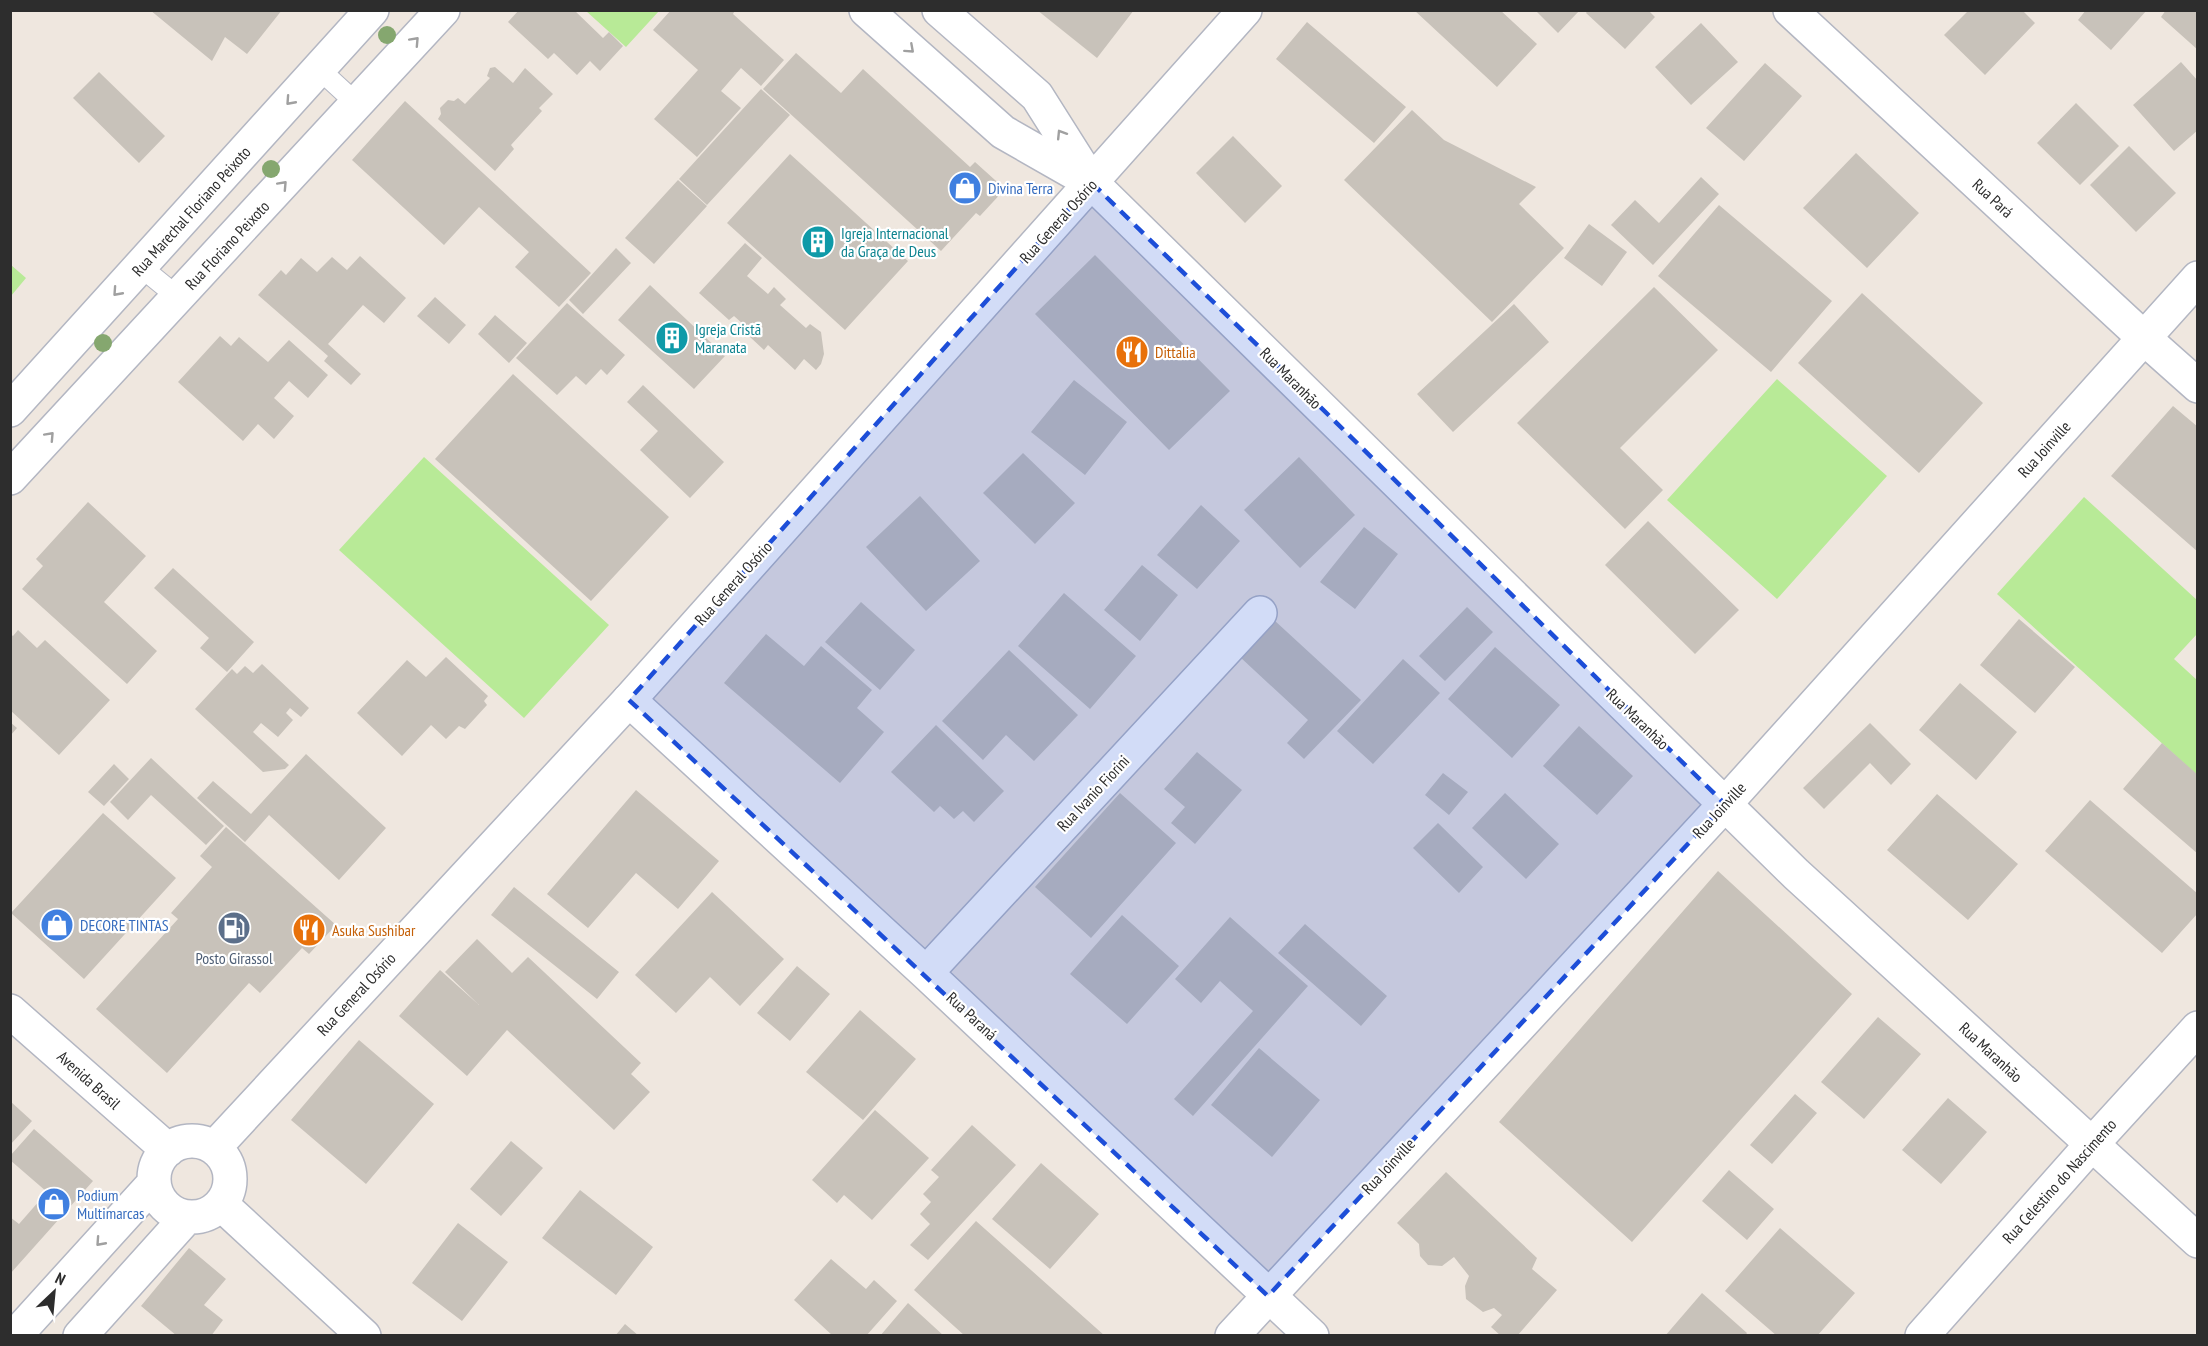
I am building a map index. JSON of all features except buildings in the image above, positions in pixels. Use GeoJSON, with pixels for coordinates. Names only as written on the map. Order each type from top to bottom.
{"type":"FeatureCollection","features":[{"type":"Feature","properties":{"kind":"street","name":"Rua Marechal Floriano Peixoto"},"geometry":{"type":"LineString","coordinates":[[10,410],[372,10]]}},
{"type":"Feature","properties":{"kind":"street","name":"Rua Floriano Peixoto"},"geometry":{"type":"LineString","coordinates":[[10,478],[444,10]]}},
{"type":"Feature","properties":{"kind":"street"},"geometry":{"type":"LineString","coordinates":[[866,10],[1003,132],[1092,183]]}},
{"type":"Feature","properties":{"kind":"street"},"geometry":{"type":"LineString","coordinates":[[939,10],[1037,96],[1092,183]]}},
{"type":"Feature","properties":{"kind":"street","name":"Rua General Osório"},"geometry":{"type":"LineString","coordinates":[[213,1148],[629,700],[1245,10]]}},
{"type":"Feature","properties":{"kind":"street","name":"Rua Pará"},"geometry":{"type":"LineString","coordinates":[[1790,10],[2198,386]]}},
{"type":"Feature","properties":{"kind":"street","name":"Rua Maranhão"},"geometry":{"type":"LineString","coordinates":[[1092,183],[1805,882],[2198,1241]]}},
{"type":"Feature","properties":{"kind":"street","name":"Rua Joinville"},"geometry":{"type":"LineString","coordinates":[[1232,1335],[1725,804],[2198,278]]}},
{"type":"Feature","properties":{"kind":"street","name":"Rua Ivanio Fiorini"},"geometry":{"type":"LineString","coordinates":[[926,972],[1260,613]]}},
{"type":"Feature","properties":{"kind":"street","name":"Rua Paraná"},"geometry":{"type":"LineString","coordinates":[[629,700],[926,972],[1312,1335]]}},
{"type":"Feature","properties":{"kind":"street","name":"Avenida Brasil"},"geometry":{"type":"LineString","coordinates":[[10,1011],[168,1150]]}},
{"type":"Feature","properties":{"kind":"street","name":"Rua Celestino do Nascimento"},"geometry":{"type":"LineString","coordinates":[[1922,1335],[2198,1028]]}},
{"type":"Feature","properties":{"kind":"street"},"geometry":{"type":"LineString","coordinates":[[202,1143],[213,1148],[228,1168],[230,1181],[221,1204],[200,1216],[187,1217],[175,1213],[165,1206],[154,1184],[154,1171],[159,1160],[168,1150],[178,1144],[202,1143]]}},
{"type":"Feature","properties":{"kind":"street"},"geometry":{"type":"LineString","coordinates":[[15,1335],[154,1184]]}},
{"type":"Feature","properties":{"kind":"street"},"geometry":{"type":"LineString","coordinates":[[221,1204],[364,1335]]}},
{"type":"Feature","properties":{"kind":"street"},"geometry":{"type":"LineString","coordinates":[[80,1335],[187,1217]]}},
{"type":"Feature","properties":{"kind":"lane"},"geometry":{"type":"LineString","coordinates":[[319,69],[357,104]]}},
{"type":"Feature","properties":{"kind":"lane"},"geometry":{"type":"LineString","coordinates":[[141,267],[178,298]]}},
{"type":"Feature","properties":{"kind":"highlighted area"},"geometry":{"type":"Polygon","coordinates":[[[1092,183],[1725,804],[1268,1296],[629,700],[1092,183]]]}},
{"type":"Feature","properties":{"kind":"green space"},"geometry":{"type":"Polygon","coordinates":[[[586,11],[659,11],[626,47],[586,11]]]}},
{"type":"Feature","properties":{"kind":"green space"},"geometry":{"type":"Polygon","coordinates":[[[11,265],[26,278],[11,296],[11,265]]]}},
{"type":"Feature","properties":{"kind":"green space"},"geometry":{"type":"Polygon","coordinates":[[[1777,379],[1887,476],[1777,599],[1667,500],[1777,379]]]}},
{"type":"Feature","properties":{"kind":"green space"},"geometry":{"type":"Polygon","coordinates":[[[424,457],[609,625],[524,718],[339,550],[424,457]]]}},
{"type":"Feature","properties":{"kind":"green space"},"geometry":{"type":"Polygon","coordinates":[[[2084,497],[2197,600],[2197,634],[2174,659],[2197,680],[2197,775],[1997,594],[2084,497]]]}},
{"type":"Feature","properties":{"kind":"place","name":"Divina Terra"},"geometry":{"type":"Point","coordinates":[965,188]}},
{"type":"Feature","properties":{"kind":"place","name":"Igreja Internacional da Graça de Deus"},"geometry":{"type":"Point","coordinates":[818,242]}},
{"type":"Feature","properties":{"kind":"place","name":"Igreja Cristã Maranata"},"geometry":{"type":"Point","coordinates":[672,338]}},
{"type":"Feature","properties":{"kind":"place","name":"Dittalia"},"geometry":{"type":"Point","coordinates":[1132,352]}},
{"type":"Feature","properties":{"kind":"place","name":"DECORE TINTAS"},"geometry":{"type":"Point","coordinates":[57,925]}},
{"type":"Feature","properties":{"kind":"place","name":"Posto Girassol"},"geometry":{"type":"Point","coordinates":[234,928]}},
{"type":"Feature","properties":{"kind":"place","name":"Asuka Sushibar"},"geometry":{"type":"Point","coordinates":[309,930]}},
{"type":"Feature","properties":{"kind":"place","name":"Podium Multimarcas"},"geometry":{"type":"Point","coordinates":[54,1204]}}]}
